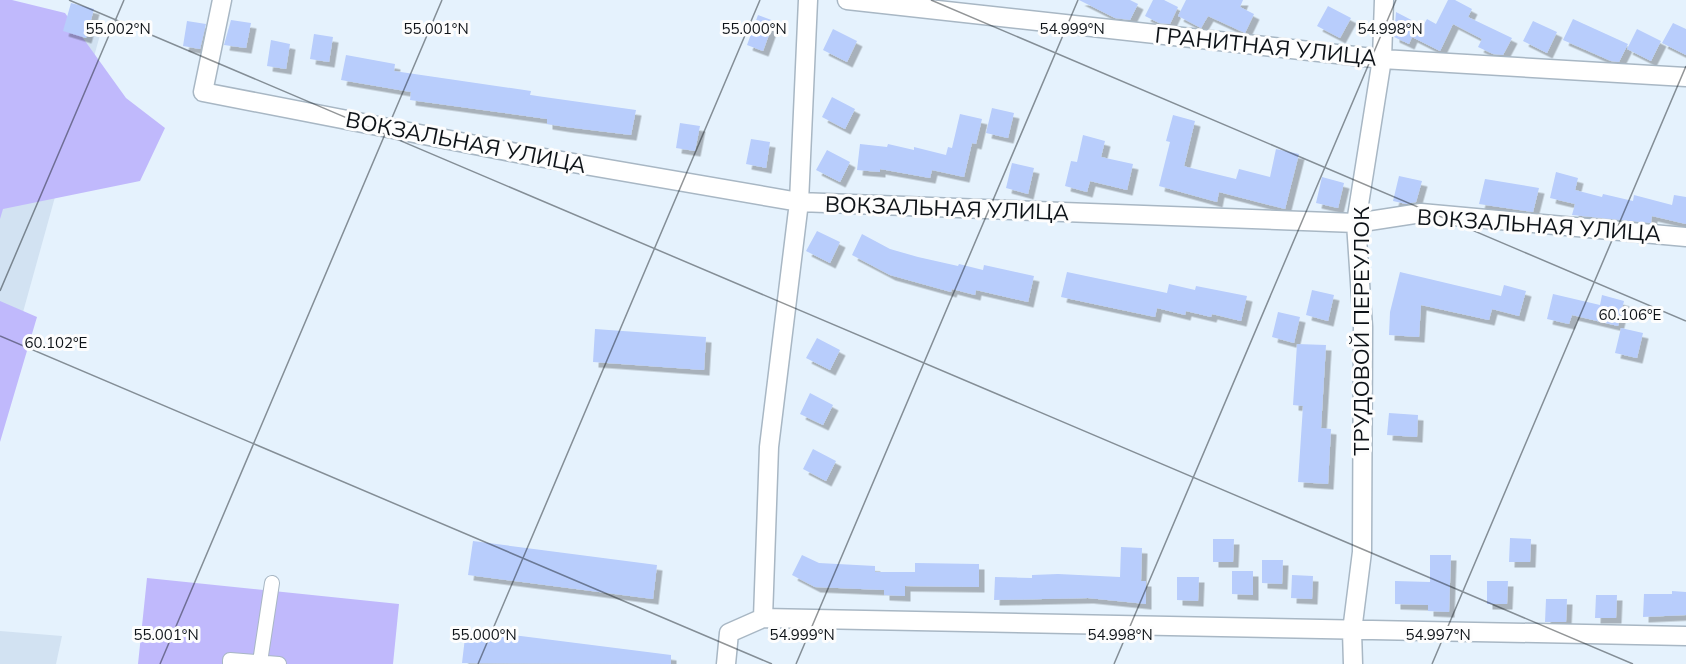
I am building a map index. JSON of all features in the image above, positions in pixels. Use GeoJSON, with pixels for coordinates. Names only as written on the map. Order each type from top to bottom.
{"type":"FeatureCollection","features":[{"type":"Feature","properties":{"kind":"street","name":"ВОКЗАЛЬНАЯ УЛИЦА"},"geometry":{"type":"LineString","coordinates":[[222,0],[203,92],[527,154],[799,202],[1356,223],[1421,213],[1686,237]]}},
{"type":"Feature","properties":{"kind":"street"},"geometry":{"type":"LineString","coordinates":[[763,618],[769,447],[799,202],[808,0]]}},
{"type":"Feature","properties":{"kind":"street","name":"ГРАНИТНАЯ УЛИЦА"},"geometry":{"type":"LineString","coordinates":[[847,0],[1382,59],[1686,77]]}},
{"type":"Feature","properties":{"kind":"street","name":"ТРУДОВОЙ ПЕРЕУЛОК"},"geometry":{"type":"LineString","coordinates":[[1353,664],[1352,631],[1362,540],[1363,327],[1356,223],[1382,59],[1384,0]]}},
{"type":"Feature","properties":{"kind":"street"},"geometry":{"type":"LineString","coordinates":[[260,663],[272,583]]}},
{"type":"Feature","properties":{"kind":"street"},"geometry":{"type":"LineString","coordinates":[[726,664],[729,633],[763,618],[1686,636]]}},
{"type":"Feature","properties":{"kind":"street"},"geometry":{"type":"LineString","coordinates":[[230,664],[230,660],[279,664]]}},
{"type":"Feature","properties":{"kind":"shaded area"},"geometry":{"type":"Polygon","coordinates":[[[0,0],[12,0],[65,13],[126,98],[165,128],[140,181],[3,209],[0,219],[0,0]]]}},
{"type":"Feature","properties":{"kind":"shaded area"},"geometry":{"type":"Polygon","coordinates":[[[0,9],[100,35],[0,395],[0,9]]]}},
{"type":"Feature","properties":{"kind":"shaded area"},"geometry":{"type":"Polygon","coordinates":[[[0,301],[37,317],[0,442],[0,301]]]}},
{"type":"Feature","properties":{"kind":"shaded area"},"geometry":{"type":"Polygon","coordinates":[[[147,578],[399,604],[393,664],[138,664],[147,578]]]}},
{"type":"Feature","properties":{"kind":"shaded area"},"geometry":{"type":"Polygon","coordinates":[[[0,631],[62,636],[56,664],[0,664],[0,631]]]}},
{"type":"Feature","properties":{"kind":"building"},"geometry":{"type":"Polygon","coordinates":[[[1079,0],[1130,0],[1138,4],[1130,20],[1115,18],[1079,0]]]}},
{"type":"Feature","properties":{"kind":"building"},"geometry":{"type":"Polygon","coordinates":[[[1153,0],[1164,0],[1178,7],[1170,24],[1159,23],[1145,16],[1153,0]]]}},
{"type":"Feature","properties":{"kind":"building"},"geometry":{"type":"Polygon","coordinates":[[[1186,0],[1243,0],[1240,7],[1254,14],[1245,33],[1208,16],[1201,28],[1178,16],[1186,0]]]}},
{"type":"Feature","properties":{"kind":"building"},"geometry":{"type":"Polygon","coordinates":[[[1448,0],[1455,0],[1472,9],[1468,17],[1512,38],[1503,55],[1493,54],[1478,47],[1482,39],[1453,24],[1440,51],[1412,37],[1409,44],[1394,37],[1396,12],[1423,26],[1427,19],[1436,24],[1448,0]]]}},
{"type":"Feature","properties":{"kind":"building"},"geometry":{"type":"Polygon","coordinates":[[[71,3],[94,9],[86,38],[63,31],[71,3]]]}},
{"type":"Feature","properties":{"kind":"building"},"geometry":{"type":"Polygon","coordinates":[[[1328,6],[1351,18],[1340,38],[1317,26],[1328,6]]]}},
{"type":"Feature","properties":{"kind":"building"},"geometry":{"type":"Polygon","coordinates":[[[758,15],[774,21],[763,51],[747,45],[758,15]]]}},
{"type":"Feature","properties":{"kind":"building"},"geometry":{"type":"Polygon","coordinates":[[[1573,19],[1628,44],[1619,62],[1611,61],[1563,40],[1573,19]]]}},
{"type":"Feature","properties":{"kind":"building"},"geometry":{"type":"Polygon","coordinates":[[[231,20],[251,23],[246,48],[224,45],[231,20]]]}},
{"type":"Feature","properties":{"kind":"building"},"geometry":{"type":"Polygon","coordinates":[[[187,21],[206,24],[200,49],[183,46],[187,21]]]}},
{"type":"Feature","properties":{"kind":"building"},"geometry":{"type":"Polygon","coordinates":[[[1533,21],[1557,32],[1547,53],[1523,41],[1533,21]]]}},
{"type":"Feature","properties":{"kind":"building"},"geometry":{"type":"Polygon","coordinates":[[[1673,23],[1686,29],[1686,55],[1662,43],[1673,23]]]}},
{"type":"Feature","properties":{"kind":"building"},"geometry":{"type":"Polygon","coordinates":[[[833,29],[857,41],[847,62],[823,50],[833,29]]]}},
{"type":"Feature","properties":{"kind":"building"},"geometry":{"type":"Polygon","coordinates":[[[1637,29],[1661,41],[1651,61],[1627,49],[1637,29]]]}},
{"type":"Feature","properties":{"kind":"building"},"geometry":{"type":"Polygon","coordinates":[[[314,34],[333,37],[329,62],[310,59],[314,34]]]}},
{"type":"Feature","properties":{"kind":"building"},"geometry":{"type":"Polygon","coordinates":[[[271,40],[290,44],[286,69],[267,66],[271,40]]]}},
{"type":"Feature","properties":{"kind":"building"},"geometry":{"type":"Polygon","coordinates":[[[346,55],[395,64],[394,71],[531,91],[530,95],[636,110],[631,135],[547,124],[547,119],[410,100],[411,92],[341,80],[346,55]]]}},
{"type":"Feature","properties":{"kind":"building"},"geometry":{"type":"Polygon","coordinates":[[[832,97],[855,109],[845,129],[822,117],[832,97]]]}},
{"type":"Feature","properties":{"kind":"building"},"geometry":{"type":"Polygon","coordinates":[[[992,108],[1014,113],[1008,138],[986,133],[992,108]]]}},
{"type":"Feature","properties":{"kind":"building"},"geometry":{"type":"Polygon","coordinates":[[[960,114],[982,119],[976,144],[972,143],[964,177],[932,170],[930,178],[880,169],[880,172],[857,170],[860,144],[887,147],[888,144],[914,150],[914,147],[946,155],[948,147],[952,148],[960,114]]]}},
{"type":"Feature","properties":{"kind":"building"},"geometry":{"type":"Polygon","coordinates":[[[1173,115],[1195,121],[1184,166],[1187,167],[1236,179],[1239,169],[1270,177],[1276,149],[1299,154],[1285,209],[1219,192],[1217,202],[1159,186],[1170,142],[1166,141],[1173,115]]]}},
{"type":"Feature","properties":{"kind":"building"},"geometry":{"type":"Polygon","coordinates":[[[680,123],[700,126],[695,151],[676,148],[680,123]]]}},
{"type":"Feature","properties":{"kind":"building"},"geometry":{"type":"Polygon","coordinates":[[[1083,135],[1105,141],[1101,157],[1133,164],[1127,190],[1090,181],[1087,192],[1065,186],[1071,161],[1077,162],[1083,135]]]}},
{"type":"Feature","properties":{"kind":"building"},"geometry":{"type":"Polygon","coordinates":[[[751,139],[770,142],[766,168],[746,164],[751,139]]]}},
{"type":"Feature","properties":{"kind":"building"},"geometry":{"type":"Polygon","coordinates":[[[827,150],[850,162],[840,182],[816,170],[827,150]]]}},
{"type":"Feature","properties":{"kind":"building"},"geometry":{"type":"Polygon","coordinates":[[[1012,163],[1034,168],[1028,194],[1006,188],[1012,163]]]}},
{"type":"Feature","properties":{"kind":"building"},"geometry":{"type":"Polygon","coordinates":[[[1556,172],[1578,178],[1575,190],[1602,197],[1603,194],[1633,201],[1634,195],[1672,205],[1674,195],[1686,197],[1686,224],[1652,216],[1651,223],[1572,215],[1575,204],[1550,198],[1556,172]]]}},
{"type":"Feature","properties":{"kind":"building"},"geometry":{"type":"Polygon","coordinates":[[[1399,176],[1422,181],[1416,202],[1406,204],[1393,201],[1399,176]]]}},
{"type":"Feature","properties":{"kind":"building"},"geometry":{"type":"Polygon","coordinates":[[[1322,177],[1344,183],[1338,208],[1316,203],[1322,177]]]}},
{"type":"Feature","properties":{"kind":"building"},"geometry":{"type":"Polygon","coordinates":[[[1485,179],[1539,188],[1533,212],[1479,204],[1485,179]]]}},
{"type":"Feature","properties":{"kind":"building"},"geometry":{"type":"Polygon","coordinates":[[[817,231],[840,242],[830,263],[806,251],[817,231]]]}},
{"type":"Feature","properties":{"kind":"building"},"geometry":{"type":"Polygon","coordinates":[[[862,234],[890,249],[918,257],[983,270],[984,265],[1034,276],[1028,302],[976,290],[975,295],[952,289],[951,292],[890,275],[852,255],[862,234]]]}},
{"type":"Feature","properties":{"kind":"building"},"geometry":{"type":"Polygon","coordinates":[[[1067,272],[1167,293],[1169,284],[1195,290],[1196,286],[1247,296],[1241,321],[1186,311],[1185,315],[1157,308],[1155,317],[1061,297],[1067,272]]]}},
{"type":"Feature","properties":{"kind":"building"},"geometry":{"type":"Polygon","coordinates":[[[1400,272],[1501,296],[1504,285],[1526,291],[1519,316],[1492,309],[1489,320],[1421,305],[1419,337],[1389,335],[1390,312],[1400,272]]]}},
{"type":"Feature","properties":{"kind":"building"},"geometry":{"type":"Polygon","coordinates":[[[1312,290],[1334,295],[1328,321],[1306,315],[1312,290]]]}},
{"type":"Feature","properties":{"kind":"building"},"geometry":{"type":"Polygon","coordinates":[[[1553,294],[1600,305],[1602,295],[1624,301],[1618,326],[1572,315],[1569,324],[1547,319],[1553,294]]]}},
{"type":"Feature","properties":{"kind":"building"},"geometry":{"type":"Polygon","coordinates":[[[1278,312],[1300,317],[1294,343],[1272,337],[1278,312]]]}},
{"type":"Feature","properties":{"kind":"building"},"geometry":{"type":"Polygon","coordinates":[[[1621,328],[1643,333],[1637,358],[1615,353],[1621,328]]]}},
{"type":"Feature","properties":{"kind":"building"},"geometry":{"type":"Polygon","coordinates":[[[595,329],[706,337],[704,370],[593,362],[595,329]]]}},
{"type":"Feature","properties":{"kind":"building"},"geometry":{"type":"Polygon","coordinates":[[[817,338],[840,350],[830,370],[806,358],[817,338]]]}},
{"type":"Feature","properties":{"kind":"building"},"geometry":{"type":"Polygon","coordinates":[[[1297,344],[1326,345],[1321,428],[1331,429],[1328,484],[1298,482],[1303,406],[1293,405],[1297,344]]]}},
{"type":"Feature","properties":{"kind":"building"},"geometry":{"type":"Polygon","coordinates":[[[810,393],[833,405],[823,425],[800,414],[810,393]]]}},
{"type":"Feature","properties":{"kind":"building"},"geometry":{"type":"Polygon","coordinates":[[[1389,413],[1418,415],[1417,437],[1387,435],[1389,413]]]}},
{"type":"Feature","properties":{"kind":"building"},"geometry":{"type":"Polygon","coordinates":[[[813,449],[836,461],[826,481],[803,469],[813,449]]]}},
{"type":"Feature","properties":{"kind":"building"},"geometry":{"type":"Polygon","coordinates":[[[1510,538],[1531,539],[1530,562],[1509,562],[1510,538]]]}},
{"type":"Feature","properties":{"kind":"building"},"geometry":{"type":"Polygon","coordinates":[[[1213,539],[1234,539],[1233,562],[1213,562],[1213,539]]]}},
{"type":"Feature","properties":{"kind":"building"},"geometry":{"type":"Polygon","coordinates":[[[473,541],[657,565],[653,599],[468,575],[473,541]]]}},
{"type":"Feature","properties":{"kind":"building"},"geometry":{"type":"Polygon","coordinates":[[[1121,547],[1142,548],[1141,581],[1146,581],[1146,604],[1088,598],[994,600],[995,577],[1032,578],[1032,575],[1058,574],[1120,577],[1121,547]]]}},
{"type":"Feature","properties":{"kind":"building"},"geometry":{"type":"Polygon","coordinates":[[[802,555],[819,563],[875,566],[875,572],[915,572],[915,563],[979,564],[979,587],[905,586],[905,596],[884,595],[884,590],[815,587],[792,575],[802,555]]]}},
{"type":"Feature","properties":{"kind":"building"},"geometry":{"type":"Polygon","coordinates":[[[1430,555],[1451,555],[1449,612],[1428,611],[1428,605],[1395,604],[1395,581],[1430,582],[1430,555]]]}},
{"type":"Feature","properties":{"kind":"building"},"geometry":{"type":"Polygon","coordinates":[[[1262,560],[1283,560],[1282,584],[1262,583],[1262,560]]]}},
{"type":"Feature","properties":{"kind":"building"},"geometry":{"type":"Polygon","coordinates":[[[1232,571],[1253,571],[1253,595],[1232,594],[1232,571]]]}},
{"type":"Feature","properties":{"kind":"building"},"geometry":{"type":"Polygon","coordinates":[[[1292,575],[1313,576],[1312,599],[1291,598],[1292,575]]]}},
{"type":"Feature","properties":{"kind":"building"},"geometry":{"type":"Polygon","coordinates":[[[1177,577],[1199,577],[1198,601],[1177,600],[1177,577]]]}},
{"type":"Feature","properties":{"kind":"building"},"geometry":{"type":"Polygon","coordinates":[[[1487,581],[1508,581],[1507,604],[1487,604],[1487,581]]]}},
{"type":"Feature","properties":{"kind":"building"},"geometry":{"type":"Polygon","coordinates":[[[1672,591],[1686,592],[1686,615],[1643,617],[1644,594],[1672,594],[1672,591]]]}},
{"type":"Feature","properties":{"kind":"building"},"geometry":{"type":"Polygon","coordinates":[[[1596,595],[1617,595],[1616,618],[1595,618],[1596,595]]]}},
{"type":"Feature","properties":{"kind":"building"},"geometry":{"type":"Polygon","coordinates":[[[1546,599],[1567,599],[1566,622],[1545,622],[1546,599]]]}},
{"type":"Feature","properties":{"kind":"building"},"geometry":{"type":"Polygon","coordinates":[[[466,629],[671,655],[671,664],[462,663],[466,629]]]}}]}
